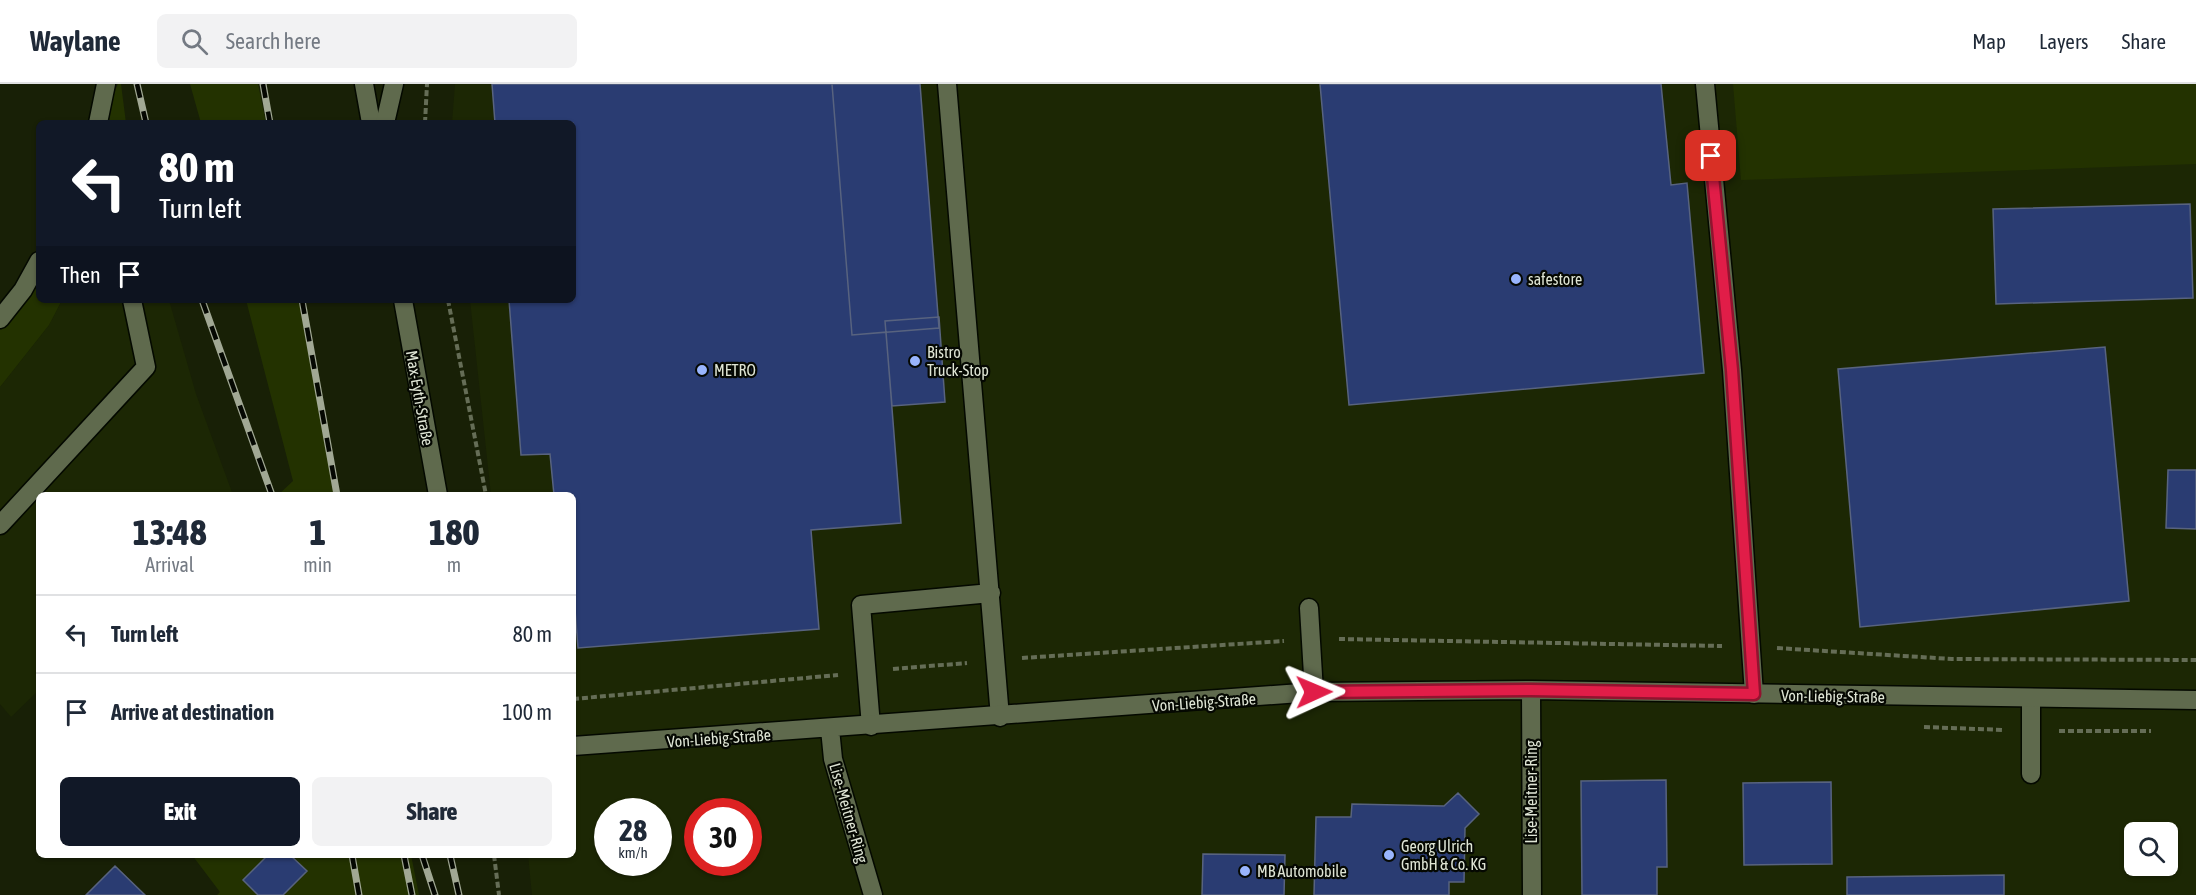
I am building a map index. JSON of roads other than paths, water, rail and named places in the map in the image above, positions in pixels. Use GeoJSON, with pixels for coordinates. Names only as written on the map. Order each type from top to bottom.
{"type":"FeatureCollection","features":[{"type":"Feature","properties":{"kind":"street"},"geometry":{"type":"LineString","coordinates":[[99,120],[105,84]]}},
{"type":"Feature","properties":{"kind":"street"},"geometry":{"type":"LineString","coordinates":[[364,84],[370,120]]}},
{"type":"Feature","properties":{"kind":"street"},"geometry":{"type":"LineString","coordinates":[[386,120],[394,84]]}},
{"type":"Feature","properties":{"kind":"street"},"geometry":{"type":"LineString","coordinates":[[947,84],[1000,717]]}},
{"type":"Feature","properties":{"kind":"street"},"geometry":{"type":"LineString","coordinates":[[1705,84],[1732,370],[1754,694]]}},
{"type":"Feature","properties":{"kind":"street"},"geometry":{"type":"LineString","coordinates":[[0,319],[23,290],[36,266]]}},
{"type":"Feature","properties":{"kind":"street"},"geometry":{"type":"LineString","coordinates":[[0,525],[146,367],[133,303]]}},
{"type":"Feature","properties":{"kind":"street","name":"Max-Eyth-Straße"},"geometry":{"type":"LineString","coordinates":[[404,303],[437,492]]}},
{"type":"Feature","properties":{"kind":"street"},"geometry":{"type":"LineString","coordinates":[[871,726],[861,605],[991,593]]}},
{"type":"Feature","properties":{"kind":"street"},"geometry":{"type":"LineString","coordinates":[[1309,608],[1314,692]]}},
{"type":"Feature","properties":{"kind":"street","name":"Von-Liebig-Straße"},"geometry":{"type":"LineString","coordinates":[[576,746],[1000,717],[1314,692],[1531,690],[2196,700]]}},
{"type":"Feature","properties":{"kind":"street","name":"Lise-Meitner-Ring"},"geometry":{"type":"LineString","coordinates":[[1531,690],[1532,895]]}},
{"type":"Feature","properties":{"kind":"street"},"geometry":{"type":"LineString","coordinates":[[2031,699],[2031,774]]}},
{"type":"Feature","properties":{"kind":"street","name":"Lise-Meitner-Ring"},"geometry":{"type":"LineString","coordinates":[[830,729],[833,759],[873,895]]}},
{"type":"Feature","properties":{"kind":"railway"},"geometry":{"type":"LineString","coordinates":[[137,84],[145,120]]}},
{"type":"Feature","properties":{"kind":"railway"},"geometry":{"type":"LineString","coordinates":[[263,84],[269,120]]}},
{"type":"Feature","properties":{"kind":"railway"},"geometry":{"type":"LineString","coordinates":[[203,303],[271,492]]}},
{"type":"Feature","properties":{"kind":"railway"},"geometry":{"type":"LineString","coordinates":[[303,303],[336,492]]}},
{"type":"Feature","properties":{"kind":"railway"},"geometry":{"type":"LineString","coordinates":[[353,858],[359,895]]}},
{"type":"Feature","properties":{"kind":"railway"},"geometry":{"type":"LineString","coordinates":[[405,858],[412,895]]}},
{"type":"Feature","properties":{"kind":"railway"},"geometry":{"type":"LineString","coordinates":[[423,858],[435,895]]}},
{"type":"Feature","properties":{"kind":"railway"},"geometry":{"type":"LineString","coordinates":[[451,858],[459,895]]}},
{"type":"Feature","properties":{"kind":"place","name":"safestore"},"geometry":{"type":"Point","coordinates":[1516,279]}},
{"type":"Feature","properties":{"kind":"place","name":"Bistro Truck-Stop"},"geometry":{"type":"Point","coordinates":[915,361]}},
{"type":"Feature","properties":{"kind":"place","name":"METRO"},"geometry":{"type":"Point","coordinates":[702,370]}},
{"type":"Feature","properties":{"kind":"place","name":"Georg Ulrich GmbH & Co. KG"},"geometry":{"type":"Point","coordinates":[1389,855]}},
{"type":"Feature","properties":{"kind":"place","name":"MB Automobile"},"geometry":{"type":"Point","coordinates":[1245,871]}}]}
